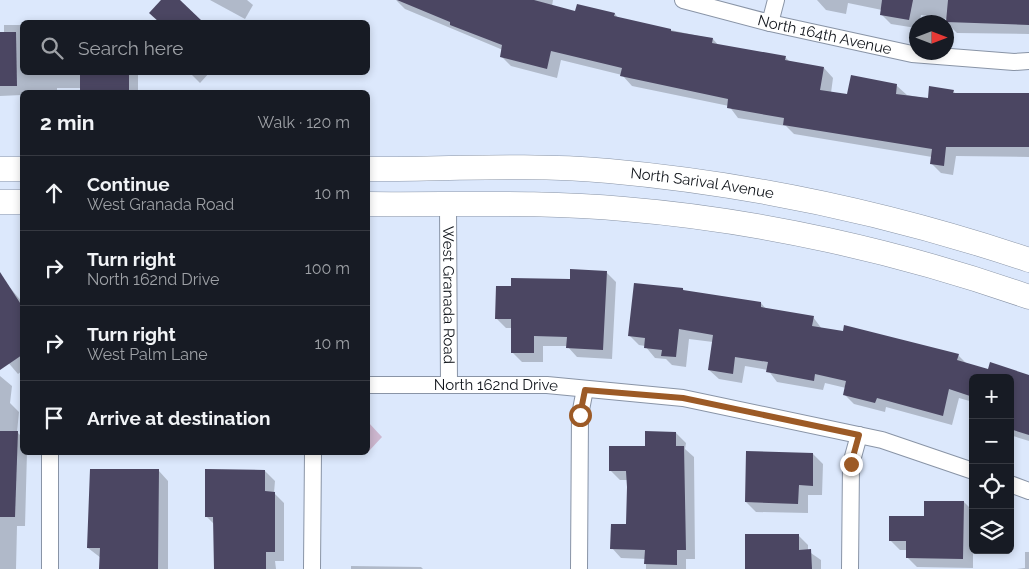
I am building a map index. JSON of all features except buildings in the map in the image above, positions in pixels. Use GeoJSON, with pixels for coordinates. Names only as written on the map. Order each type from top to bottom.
{"type":"FeatureCollection","features":[{"type":"Feature","properties":{"kind":"main road"},"geometry":{"type":"LineString","coordinates":[[0,169],[20,169]]}},
{"type":"Feature","properties":{"kind":"main road","name":"North Sarival Avenue"},"geometry":{"type":"LineString","coordinates":[[370,169],[568,169],[686,180],[797,197],[878,214],[958,236],[1029,260]]}},
{"type":"Feature","properties":{"kind":"main road"},"geometry":{"type":"LineString","coordinates":[[0,202],[20,202]]}},
{"type":"Feature","properties":{"kind":"main road"},"geometry":{"type":"LineString","coordinates":[[370,204],[530,204],[624,209],[724,222],[872,251],[924,264],[1029,297]]}},
{"type":"Feature","properties":{"kind":"street","name":"North 164th Avenue"},"geometry":{"type":"LineString","coordinates":[[683,0],[770,23],[912,54],[1014,62],[1029,61]]}},
{"type":"Feature","properties":{"kind":"street"},"geometry":{"type":"LineString","coordinates":[[770,23],[776,0]]}},
{"type":"Feature","properties":{"kind":"street","name":"West Granada Road"},"geometry":{"type":"LineString","coordinates":[[448,205],[449,385]]}},
{"type":"Feature","properties":{"kind":"street","name":"North 162nd Drive"},"geometry":{"type":"LineString","coordinates":[[370,385],[547,385],[683,398],[882,440],[969,470]]}},
{"type":"Feature","properties":{"kind":"street"},"geometry":{"type":"LineString","coordinates":[[579,569],[580,415],[585,390]]}},
{"type":"Feature","properties":{"kind":"street"},"geometry":{"type":"LineString","coordinates":[[850,569],[851,464],[859,435]]}},
{"type":"Feature","properties":{"kind":"street"},"geometry":{"type":"LineString","coordinates":[[50,455],[50,569]]}},
{"type":"Feature","properties":{"kind":"street"},"geometry":{"type":"LineString","coordinates":[[312,569],[313,455]]}},
{"type":"Feature","properties":{"kind":"street"},"geometry":{"type":"LineString","coordinates":[[1014,485],[1029,491]]}},
{"type":"Feature","properties":{"kind":"shaded area"},"geometry":{"type":"Polygon","coordinates":[[[370,424],[382,437],[370,450],[370,424]]]}},
{"type":"Feature","properties":{"kind":"route"},"geometry":{"type":"LineString","coordinates":[[580,415],[585,390],[683,398],[859,435],[851,464]]}}]}
